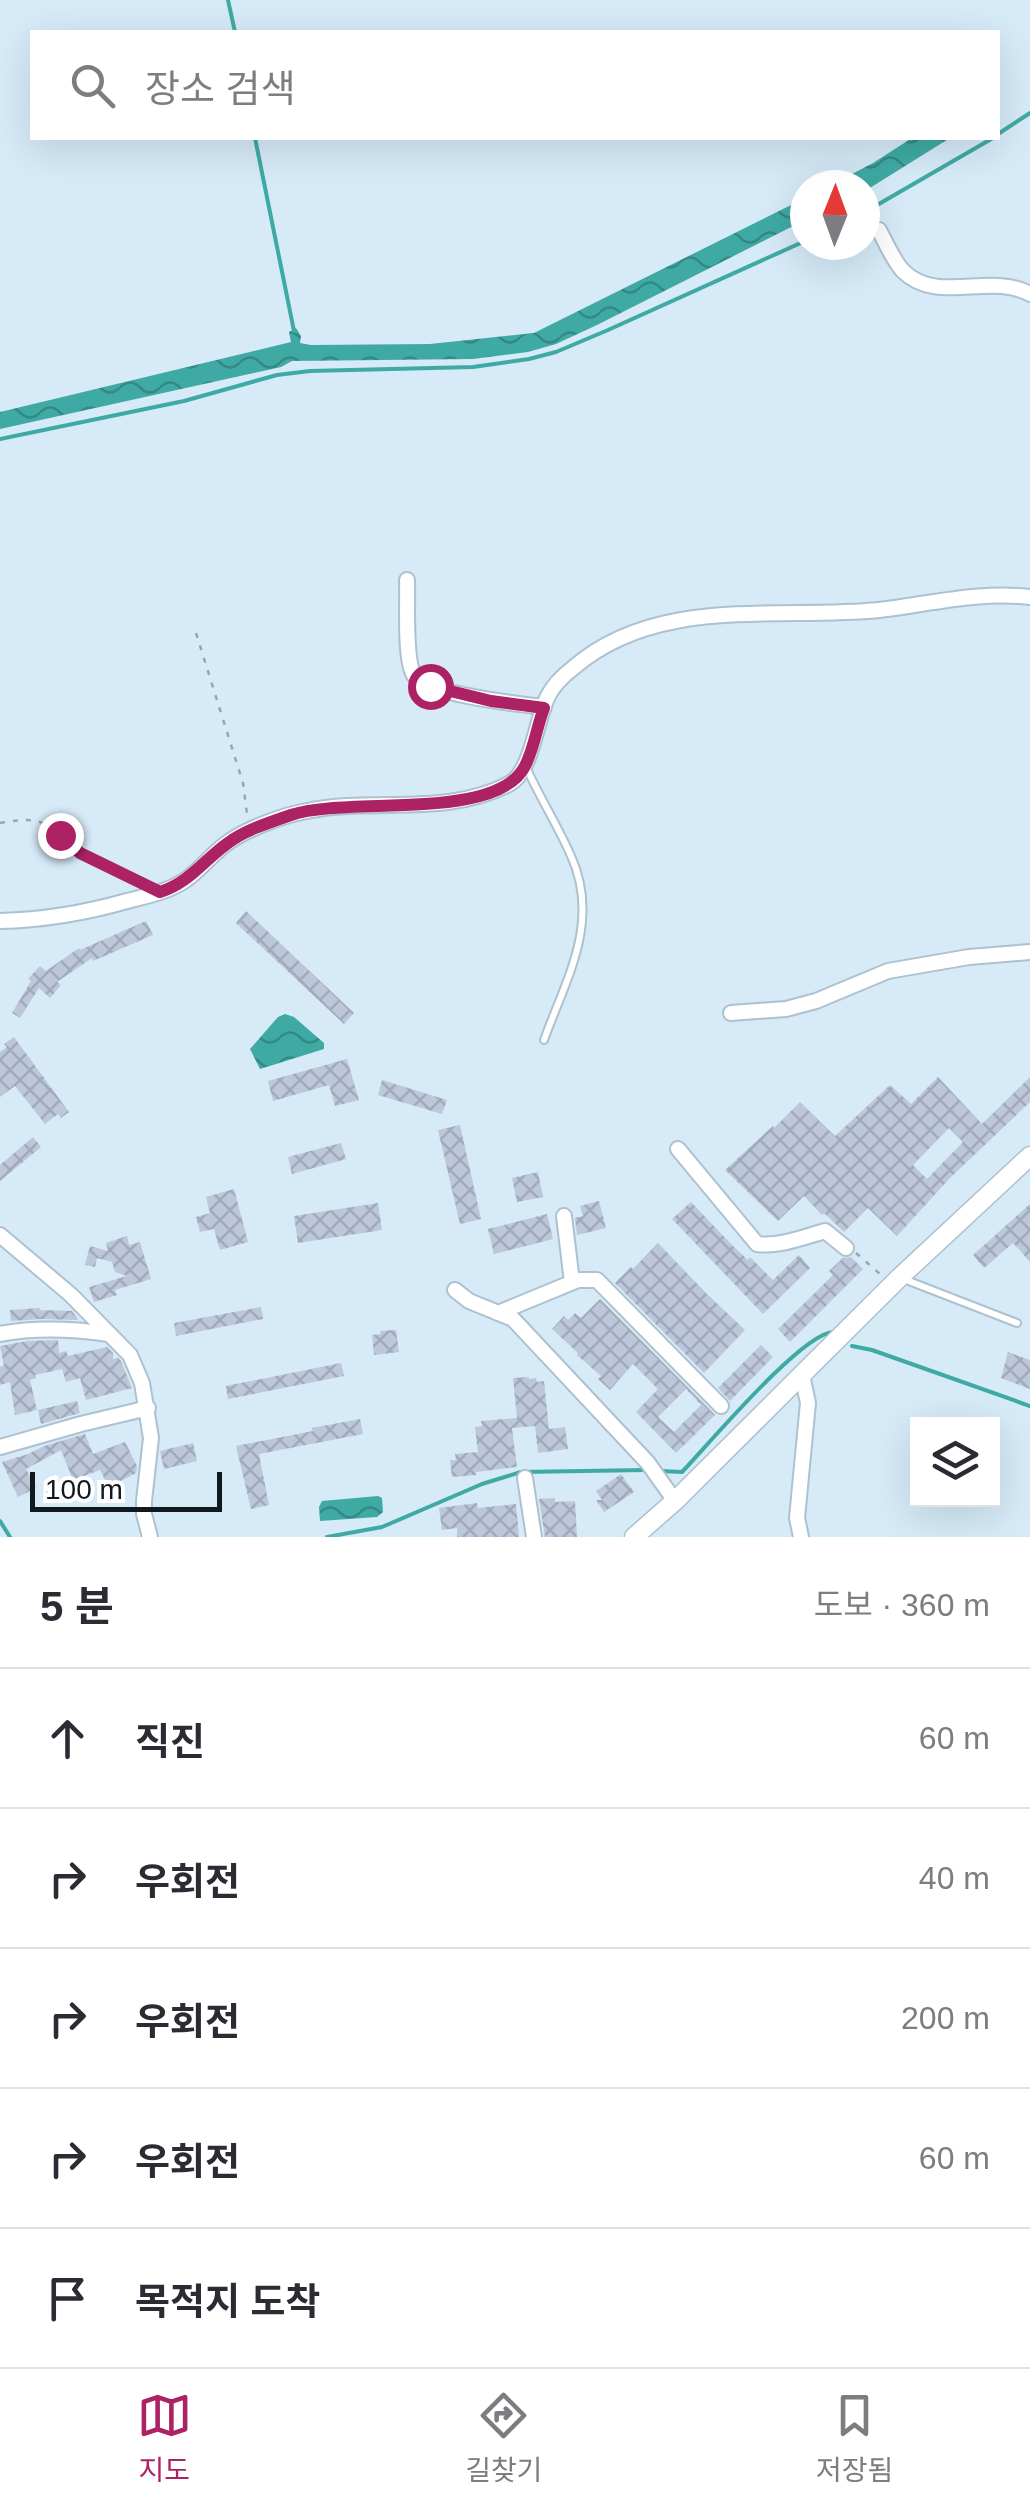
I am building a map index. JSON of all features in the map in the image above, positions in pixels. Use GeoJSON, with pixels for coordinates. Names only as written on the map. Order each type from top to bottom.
{"type":"FeatureCollection","features":[{"type":"Feature","properties":{"kind":"street"},"geometry":{"type":"LineString","coordinates":[[880,232],[903,271],[930,286],[997,284],[1030,294]]}},
{"type":"Feature","properties":{"kind":"street"},"geometry":{"type":"LineString","coordinates":[[407,580],[409,662],[415,677],[430,686],[544,708]]}},
{"type":"Feature","properties":{"kind":"street"},"geometry":{"type":"LineString","coordinates":[[0,921],[77,915],[160,892],[186,880],[236,838],[292,814],[380,804],[448,804],[513,783],[526,766],[550,693],[570,670],[597,649],[651,626],[692,617],[836,613],[979,596],[1030,597]]}},
{"type":"Feature","properties":{"kind":"street"},"geometry":{"type":"LineString","coordinates":[[731,1013],[786,1009],[816,1001],[888,971],[969,957],[1030,952]]}},
{"type":"Feature","properties":{"kind":"street"},"geometry":{"type":"LineString","coordinates":[[678,1149],[757,1244],[787,1242],[825,1231],[846,1248]]}},
{"type":"Feature","properties":{"kind":"street"},"geometry":{"type":"LineString","coordinates":[[634,1537],[1030,1156]]}},
{"type":"Feature","properties":{"kind":"street"},"geometry":{"type":"LineString","coordinates":[[564,1216],[572,1282]]}},
{"type":"Feature","properties":{"kind":"street"},"geometry":{"type":"LineString","coordinates":[[0,1235],[71,1295],[130,1355],[142,1384],[152,1438],[144,1501],[150,1537]]}},
{"type":"Feature","properties":{"kind":"street"},"geometry":{"type":"LineString","coordinates":[[498,1313],[572,1282],[597,1280],[721,1406]]}},
{"type":"Feature","properties":{"kind":"street"},"geometry":{"type":"LineString","coordinates":[[455,1290],[470,1301],[513,1319],[648,1463],[675,1501]]}},
{"type":"Feature","properties":{"kind":"street"},"geometry":{"type":"LineString","coordinates":[[0,1334],[68,1330],[108,1334]]}},
{"type":"Feature","properties":{"kind":"street"},"geometry":{"type":"LineString","coordinates":[[801,1537],[798,1518],[808,1403],[802,1375]]}},
{"type":"Feature","properties":{"kind":"street"},"geometry":{"type":"LineString","coordinates":[[0,1447],[148,1408]]}},
{"type":"Feature","properties":{"kind":"street"},"geometry":{"type":"LineString","coordinates":[[525,1478],[534,1537]]}},
{"type":"Feature","properties":{"kind":"lane"},"geometry":{"type":"LineString","coordinates":[[526,766],[572,857],[582,888],[584,922],[573,966],[544,1040]]}},
{"type":"Feature","properties":{"kind":"lane"},"geometry":{"type":"LineString","coordinates":[[896,1281],[1017,1323]]}},
{"type":"Feature","properties":{"kind":"path"},"geometry":{"type":"LineString","coordinates":[[196,634],[242,783],[247,819],[236,838]]}},
{"type":"Feature","properties":{"kind":"path"},"geometry":{"type":"LineString","coordinates":[[0,823],[38,820],[80,853],[160,892]]}},
{"type":"Feature","properties":{"kind":"path"},"geometry":{"type":"LineString","coordinates":[[846,1248],[896,1281]]}},
{"type":"Feature","properties":{"kind":"water"},"geometry":{"type":"Polygon","coordinates":[[[909,140],[947,140],[880,182],[880,170],[860,170],[909,140]]]}},
{"type":"Feature","properties":{"kind":"water"},"geometry":{"type":"Polygon","coordinates":[[[790,205],[790,228],[597,325],[528,352],[473,359],[292,361],[281,367],[0,429],[0,412],[291,342],[289,332],[296,328],[300,343],[311,345],[430,344],[534,333],[790,205]]]}},
{"type":"Feature","properties":{"kind":"water"},"geometry":{"type":"Polygon","coordinates":[[[285,1014],[324,1043],[324,1049],[260,1069],[250,1049],[285,1014]]]}},
{"type":"Feature","properties":{"kind":"water"},"geometry":{"type":"Polygon","coordinates":[[[382,1498],[383,1512],[377,1517],[320,1521],[322,1501],[382,1498]]]}},
{"type":"Feature","properties":{"kind":"building"},"geometry":{"type":"Polygon","coordinates":[[[246,911],[354,1013],[344,1024],[236,923],[246,911]]]}},
{"type":"Feature","properties":{"kind":"building"},"geometry":{"type":"Polygon","coordinates":[[[146,921],[153,935],[93,961],[92,958],[57,982],[61,985],[50,998],[39,988],[20,1018],[12,1013],[31,981],[28,979],[40,966],[46,971],[79,948],[146,921]]]}},
{"type":"Feature","properties":{"kind":"building"},"geometry":{"type":"Polygon","coordinates":[[[14,1037],[69,1112],[61,1118],[58,1114],[45,1124],[15,1086],[0,1097],[0,1052],[14,1037]]]}},
{"type":"Feature","properties":{"kind":"building"},"geometry":{"type":"Polygon","coordinates":[[[347,1059],[359,1100],[335,1106],[329,1085],[273,1101],[268,1081],[347,1059]]]}},
{"type":"Feature","properties":{"kind":"building"},"geometry":{"type":"Polygon","coordinates":[[[938,1077],[982,1124],[1030,1077],[1030,1102],[950,1178],[897,1236],[868,1208],[844,1232],[804,1196],[778,1221],[725,1170],[800,1102],[835,1136],[890,1085],[911,1104],[938,1077]],[[949,1128],[913,1165],[927,1179],[963,1142],[949,1128]]]}},
{"type":"Feature","properties":{"kind":"building"},"geometry":{"type":"Polygon","coordinates":[[[382,1080],[447,1100],[442,1114],[378,1095],[382,1080]]]}},
{"type":"Feature","properties":{"kind":"building"},"geometry":{"type":"Polygon","coordinates":[[[460,1125],[481,1219],[460,1224],[438,1130],[460,1125]]]}},
{"type":"Feature","properties":{"kind":"building"},"geometry":{"type":"Polygon","coordinates":[[[33,1137],[41,1147],[0,1181],[0,1165],[33,1137]]]}},
{"type":"Feature","properties":{"kind":"building"},"geometry":{"type":"Polygon","coordinates":[[[341,1143],[346,1159],[292,1174],[288,1157],[341,1143]]]}},
{"type":"Feature","properties":{"kind":"building"},"geometry":{"type":"Polygon","coordinates":[[[538,1172],[543,1197],[517,1202],[512,1178],[538,1172]]]}},
{"type":"Feature","properties":{"kind":"building"},"geometry":{"type":"Polygon","coordinates":[[[234,1189],[248,1242],[220,1250],[214,1229],[200,1232],[196,1217],[210,1213],[206,1197],[234,1189]]]}},
{"type":"Feature","properties":{"kind":"building"},"geometry":{"type":"Polygon","coordinates":[[[599,1201],[606,1228],[577,1235],[575,1218],[583,1216],[580,1206],[599,1201]]]}},
{"type":"Feature","properties":{"kind":"building"},"geometry":{"type":"Polygon","coordinates":[[[691,1202],[773,1280],[799,1255],[810,1268],[763,1314],[672,1219],[691,1202]]]}},
{"type":"Feature","properties":{"kind":"building"},"geometry":{"type":"Polygon","coordinates":[[[378,1203],[382,1230],[298,1243],[294,1216],[378,1203]]]}},
{"type":"Feature","properties":{"kind":"building"},"geometry":{"type":"Polygon","coordinates":[[[1030,1204],[1030,1262],[1013,1243],[984,1268],[973,1255],[1030,1204]]]}},
{"type":"Feature","properties":{"kind":"building"},"geometry":{"type":"Polygon","coordinates":[[[547,1214],[553,1239],[494,1254],[488,1229],[547,1214]]]}},
{"type":"Feature","properties":{"kind":"building"},"geometry":{"type":"Polygon","coordinates":[[[127,1236],[129,1245],[140,1242],[151,1279],[115,1290],[117,1295],[94,1302],[89,1287],[127,1276],[115,1272],[112,1262],[97,1258],[95,1267],[85,1265],[90,1246],[108,1251],[106,1243],[127,1236]]]}},
{"type":"Feature","properties":{"kind":"building"},"geometry":{"type":"Polygon","coordinates":[[[658,1243],[745,1330],[704,1373],[615,1283],[658,1243]]]}},
{"type":"Feature","properties":{"kind":"building"},"geometry":{"type":"Polygon","coordinates":[[[851,1257],[863,1269],[790,1342],[778,1329],[833,1275],[829,1271],[843,1258],[851,1257]]]}},
{"type":"Feature","properties":{"kind":"building"},"geometry":{"type":"Polygon","coordinates":[[[600,1299],[715,1415],[676,1453],[636,1412],[658,1389],[633,1364],[610,1390],[598,1379],[601,1376],[552,1329],[564,1316],[568,1320],[575,1313],[581,1318],[600,1299]],[[686,1389],[658,1417],[674,1432],[701,1405],[686,1389]]]}},
{"type":"Feature","properties":{"kind":"building"},"geometry":{"type":"Polygon","coordinates":[[[261,1307],[263,1319],[176,1336],[174,1323],[261,1307]]]}},
{"type":"Feature","properties":{"kind":"building"},"geometry":{"type":"Polygon","coordinates":[[[10,1310],[72,1311],[78,1320],[11,1321],[10,1310]]]}},
{"type":"Feature","properties":{"kind":"building"},"geometry":{"type":"Polygon","coordinates":[[[396,1330],[399,1352],[374,1355],[372,1335],[396,1330]]]}},
{"type":"Feature","properties":{"kind":"building"},"geometry":{"type":"Polygon","coordinates":[[[58,1340],[59,1353],[66,1351],[68,1356],[107,1347],[113,1359],[121,1361],[132,1388],[86,1400],[80,1378],[66,1382],[62,1369],[35,1375],[30,1380],[37,1410],[15,1415],[10,1382],[0,1385],[0,1367],[4,1365],[0,1346],[58,1340]]]}},
{"type":"Feature","properties":{"kind":"building"},"geometry":{"type":"Polygon","coordinates":[[[761,1345],[773,1357],[730,1401],[718,1388],[761,1345]]]}},
{"type":"Feature","properties":{"kind":"building"},"geometry":{"type":"Polygon","coordinates":[[[1008,1352],[1030,1360],[1030,1389],[1001,1378],[1008,1352]]]}},
{"type":"Feature","properties":{"kind":"building"},"geometry":{"type":"Polygon","coordinates":[[[341,1363],[344,1376],[228,1399],[226,1386],[341,1363]]]}},
{"type":"Feature","properties":{"kind":"building"},"geometry":{"type":"Polygon","coordinates":[[[513,1378],[544,1381],[549,1429],[565,1427],[568,1449],[538,1453],[535,1426],[512,1428],[517,1467],[452,1477],[450,1460],[456,1460],[455,1454],[478,1452],[475,1427],[482,1426],[481,1421],[517,1418],[513,1378]]]}},
{"type":"Feature","properties":{"kind":"building"},"geometry":{"type":"Polygon","coordinates":[[[77,1401],[80,1413],[41,1424],[38,1410],[77,1401]]]}},
{"type":"Feature","properties":{"kind":"building"},"geometry":{"type":"Polygon","coordinates":[[[360,1419],[363,1434],[259,1454],[269,1505],[251,1509],[236,1446],[360,1419]]]}},
{"type":"Feature","properties":{"kind":"building"},"geometry":{"type":"Polygon","coordinates":[[[85,1434],[93,1454],[125,1442],[137,1466],[136,1473],[109,1487],[100,1470],[73,1480],[61,1450],[26,1469],[36,1488],[18,1497],[2,1462],[85,1434]]]}},
{"type":"Feature","properties":{"kind":"building"},"geometry":{"type":"Polygon","coordinates":[[[193,1443],[197,1461],[164,1469],[160,1451],[193,1443]]]}},
{"type":"Feature","properties":{"kind":"building"},"geometry":{"type":"Polygon","coordinates":[[[621,1474],[634,1492],[604,1512],[596,1500],[602,1500],[596,1491],[621,1474]]]}},
{"type":"Feature","properties":{"kind":"building"},"geometry":{"type":"Polygon","coordinates":[[[555,1498],[555,1502],[575,1501],[577,1537],[545,1537],[539,1499],[555,1498]]]}},
{"type":"Feature","properties":{"kind":"building"},"geometry":{"type":"Polygon","coordinates":[[[477,1503],[478,1508],[516,1504],[519,1537],[457,1537],[457,1528],[442,1530],[439,1508],[477,1503]]]}},
{"type":"Feature","properties":{"kind":"waterway"},"geometry":{"type":"LineString","coordinates":[[228,0],[235,30]]}},
{"type":"Feature","properties":{"kind":"waterway"},"geometry":{"type":"LineString","coordinates":[[1000,133],[1030,113]]}},
{"type":"Feature","properties":{"kind":"waterway"},"geometry":{"type":"LineString","coordinates":[[255,140],[294,331]]}},
{"type":"Feature","properties":{"kind":"waterway"},"geometry":{"type":"LineString","coordinates":[[880,203],[990,140]]}},
{"type":"Feature","properties":{"kind":"waterway"},"geometry":{"type":"LineString","coordinates":[[0,439],[184,401],[277,375],[473,367],[529,359],[608,330],[790,248]]}},
{"type":"Feature","properties":{"kind":"waterway"},"geometry":{"type":"LineString","coordinates":[[660,1471],[682,1472],[778,1370],[818,1337],[833,1332]]}},
{"type":"Feature","properties":{"kind":"waterway"},"geometry":{"type":"LineString","coordinates":[[852,1346],[1030,1406]]}},
{"type":"Feature","properties":{"kind":"waterway"},"geometry":{"type":"LineString","coordinates":[[327,1537],[382,1527],[482,1484],[521,1472],[646,1470]]}},
{"type":"Feature","properties":{"kind":"waterway"},"geometry":{"type":"LineString","coordinates":[[0,1521],[10,1537]]}},
{"type":"Feature","properties":{"kind":"route"},"geometry":{"type":"LineString","coordinates":[[60,835],[80,853],[160,892],[186,880],[230,841],[292,814],[380,804],[448,804],[513,783],[526,766],[544,708],[491,701],[430,686]]}}]}
